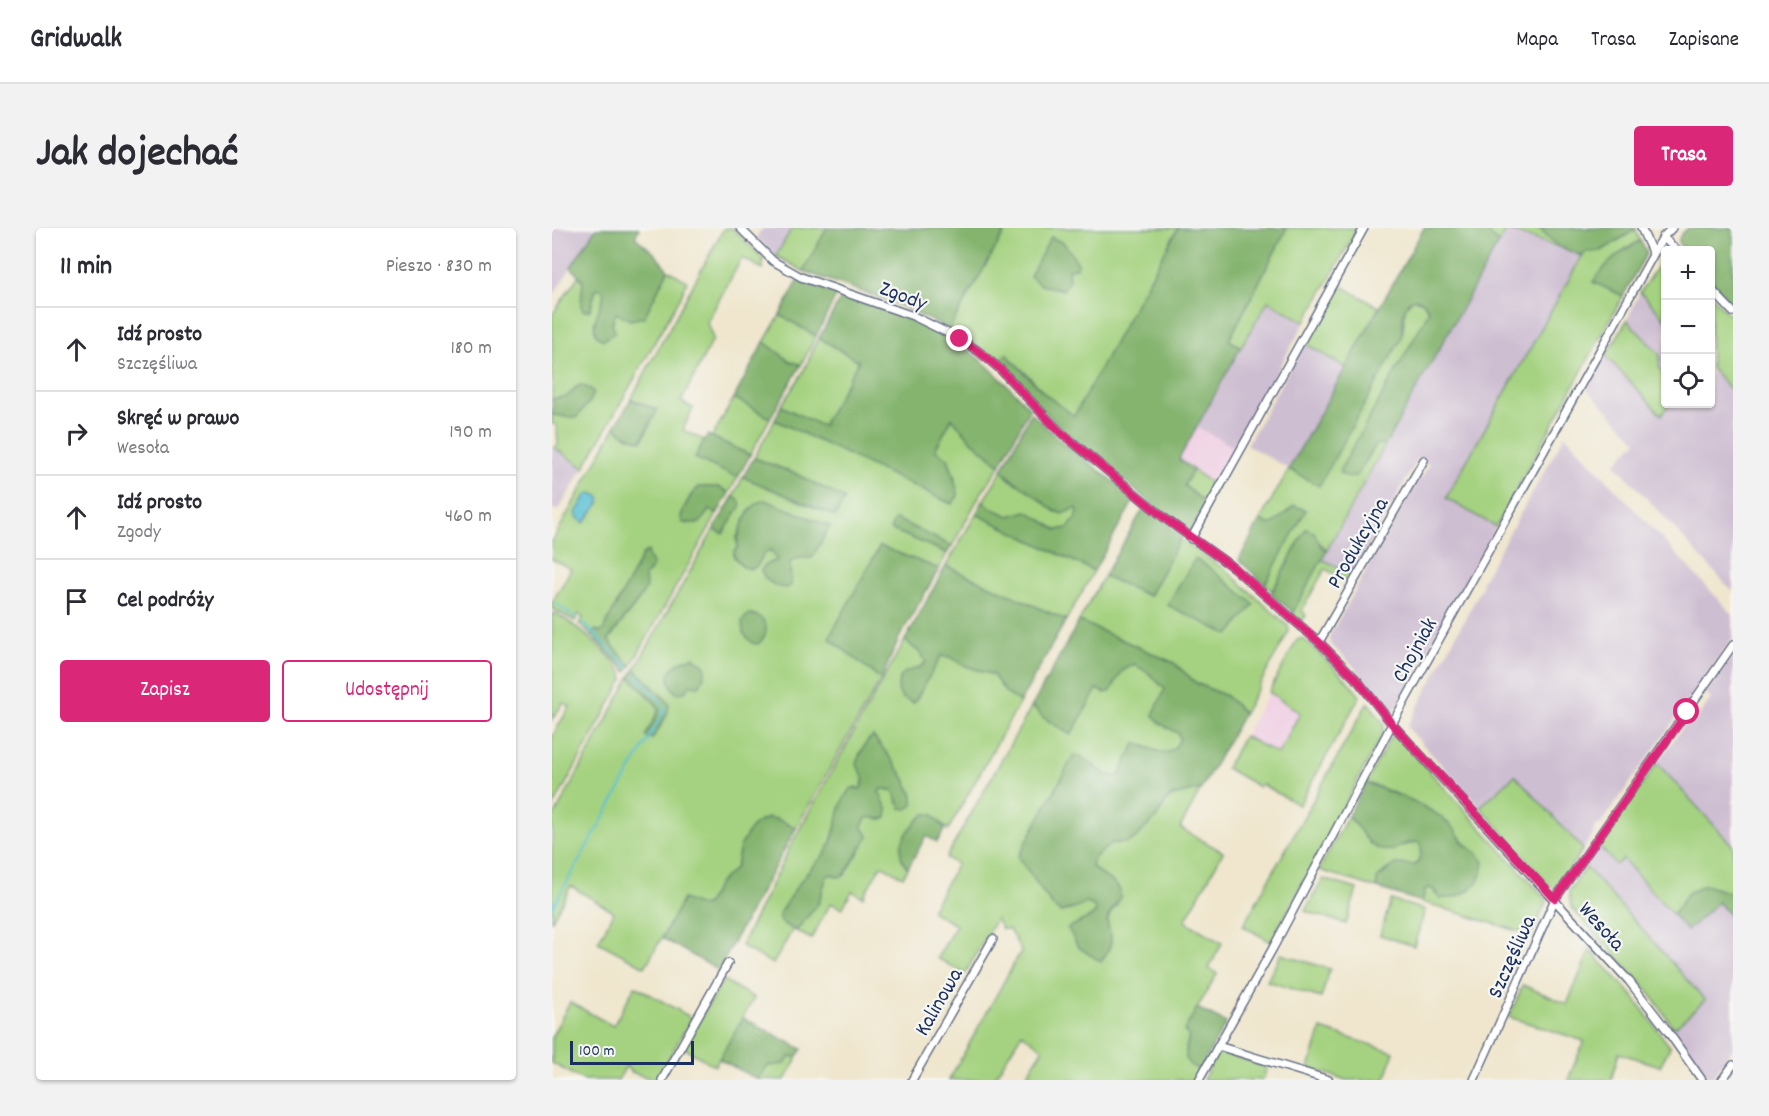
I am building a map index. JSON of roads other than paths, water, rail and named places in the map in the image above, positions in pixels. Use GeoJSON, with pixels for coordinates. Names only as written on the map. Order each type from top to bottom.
{"type":"FeatureCollection","features":[{"type":"Feature","properties":{"kind":"street","name":"Zgody"},"geometry":{"type":"LineString","coordinates":[[740,228],[772,261],[801,277],[913,316],[960,339],[978,351],[1000,369],[1058,430],[1191,539],[1234,568],[1319,642],[1358,681],[1392,724]]}},
{"type":"Feature","properties":{"kind":"street"},"geometry":{"type":"LineString","coordinates":[[1191,539],[1364,228]]}},
{"type":"Feature","properties":{"kind":"street"},"geometry":{"type":"LineString","coordinates":[[1641,228],[1653,254]]}},
{"type":"Feature","properties":{"kind":"street","name":"Chojniak"},"geometry":{"type":"LineString","coordinates":[[1199,1080],[1284,929],[1392,724],[1653,254],[1663,237],[1672,228]]}},
{"type":"Feature","properties":{"kind":"street"},"geometry":{"type":"LineString","coordinates":[[1663,237],[1672,246]]}},
{"type":"Feature","properties":{"kind":"street"},"geometry":{"type":"LineString","coordinates":[[1715,293],[1733,312]]}},
{"type":"Feature","properties":{"kind":"street","name":"Produkcyjna"},"geometry":{"type":"LineString","coordinates":[[1319,642],[1424,460]]}},
{"type":"Feature","properties":{"kind":"street","name":"Szczęśliwa"},"geometry":{"type":"LineString","coordinates":[[1473,1080],[1555,899],[1733,645]]}},
{"type":"Feature","properties":{"kind":"street","name":"Wesoła"},"geometry":{"type":"LineString","coordinates":[[1392,724],[1629,981],[1702,1080]]}},
{"type":"Feature","properties":{"kind":"street","name":"Kalinowa"},"geometry":{"type":"LineString","coordinates":[[912,1080],[993,939]]}},
{"type":"Feature","properties":{"kind":"street"},"geometry":{"type":"LineString","coordinates":[[662,1080],[728,963]]}},
{"type":"Feature","properties":{"kind":"street"},"geometry":{"type":"LineString","coordinates":[[1218,1046],[1329,1080]]}},
{"type":"Feature","properties":{"kind":"street"},"geometry":{"type":"LineString","coordinates":[[1722,1080],[1733,1065]]}},
{"type":"Feature","properties":{"kind":"water"},"geometry":{"type":"Polygon","coordinates":[[[592,493],[600,497],[600,502],[584,523],[576,513],[587,494],[592,493]]]}},
{"type":"Feature","properties":{"kind":"waterway"},"geometry":{"type":"LineString","coordinates":[[555,603],[576,618]]}},
{"type":"Feature","properties":{"kind":"waterway"},"geometry":{"type":"LineString","coordinates":[[582,622],[629,668]]}},
{"type":"Feature","properties":{"kind":"waterway"},"geometry":{"type":"LineString","coordinates":[[552,908],[665,708],[636,675]]}}]}
